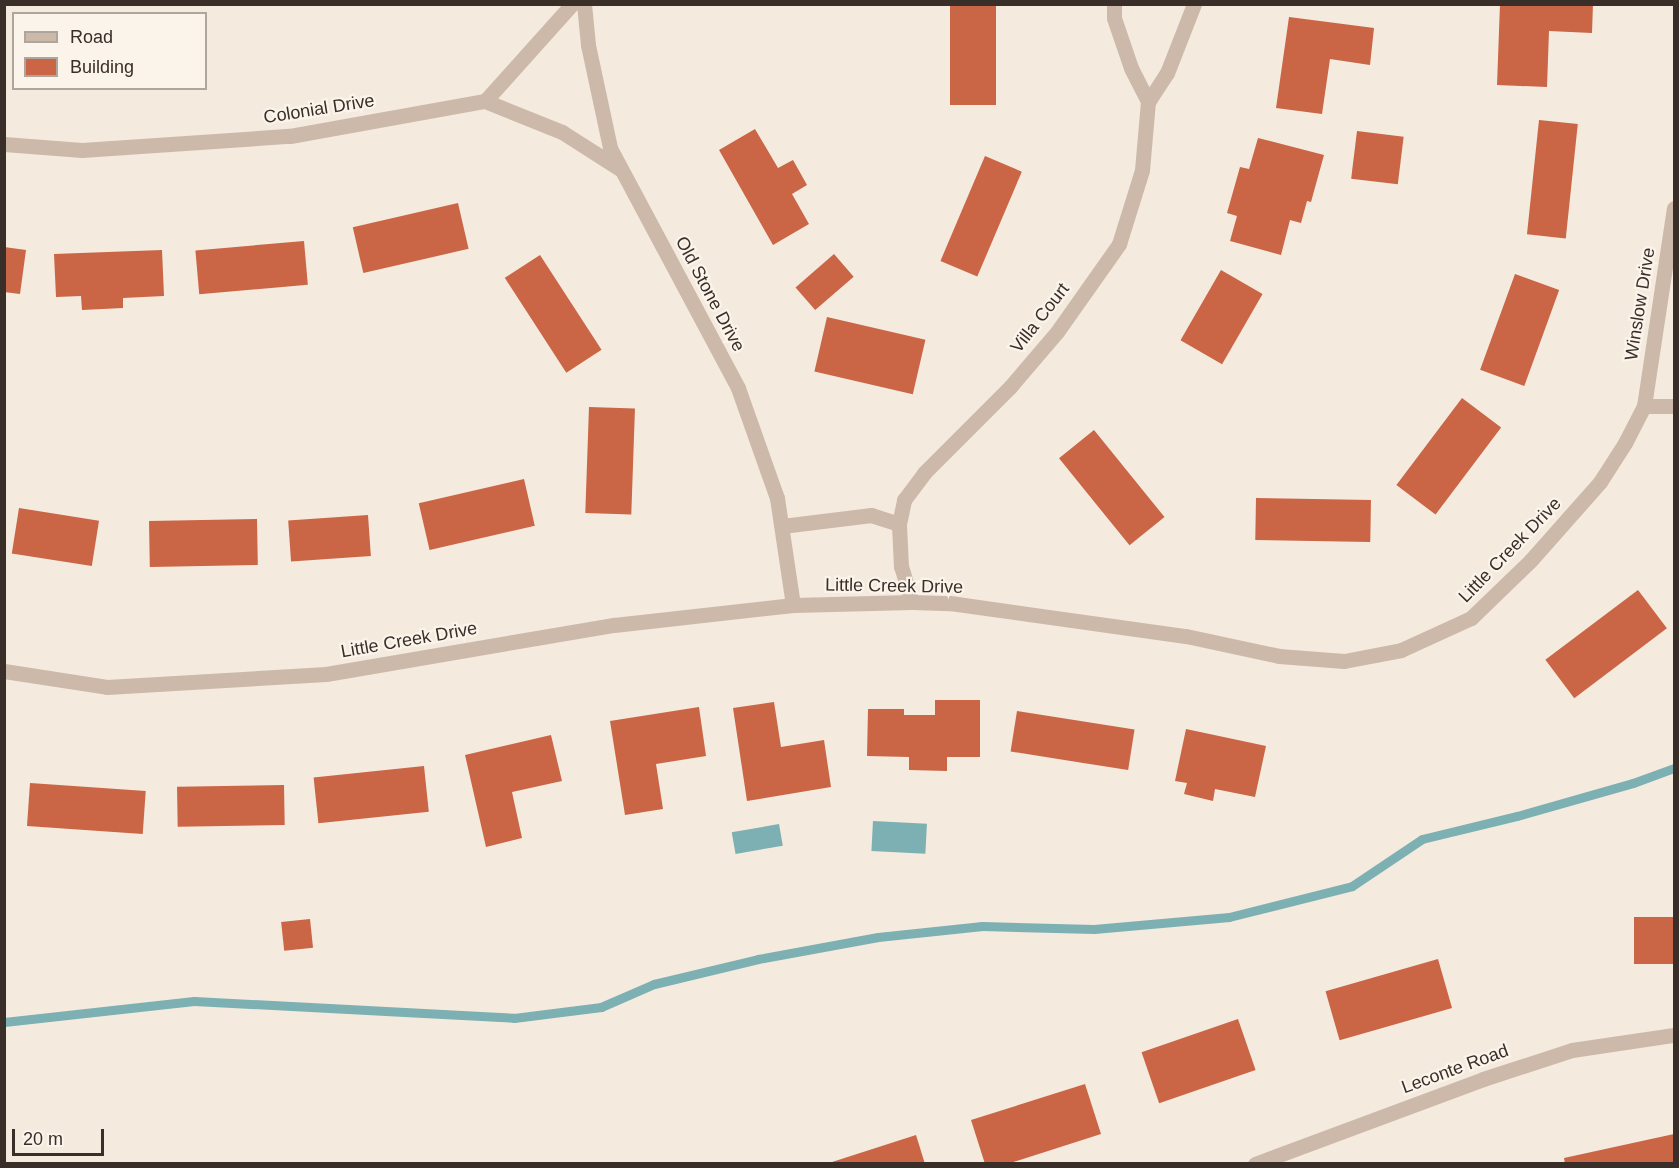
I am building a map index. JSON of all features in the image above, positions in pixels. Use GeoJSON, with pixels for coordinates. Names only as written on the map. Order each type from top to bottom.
{"type":"FeatureCollection","features":[{"type":"Feature","properties":{"kind":"street"},"geometry":{"type":"LineString","coordinates":[[572,4],[485,101],[562,132],[622,170]]}},
{"type":"Feature","properties":{"kind":"street","name":"Old Stone Drive"},"geometry":{"type":"LineString","coordinates":[[584,4],[588,45],[610,148],[738,388],[777,498],[793,605]]}},
{"type":"Feature","properties":{"kind":"street"},"geometry":{"type":"LineString","coordinates":[[1114,4],[1114,18],[1131,68],[1148,102]]}},
{"type":"Feature","properties":{"kind":"street","name":"Villa Court"},"geometry":{"type":"LineString","coordinates":[[912,602],[901,567],[899,524],[904,500],[924,473],[1010,387],[1057,332],[1119,244],[1142,170],[1148,102],[1167,73],[1194,4]]}},
{"type":"Feature","properties":{"kind":"street","name":"Colonial Drive"},"geometry":{"type":"LineString","coordinates":[[4,144],[82,150],[290,136],[485,101]]}},
{"type":"Feature","properties":{"kind":"street","name":"Winslow Drive"},"geometry":{"type":"LineString","coordinates":[[1644,406],[1674,208]]}},
{"type":"Feature","properties":{"kind":"street"},"geometry":{"type":"LineString","coordinates":[[1644,406],[1674,406]]}},
{"type":"Feature","properties":{"kind":"street","name":"Little Creek Drive"},"geometry":{"type":"LineString","coordinates":[[4,671],[107,687],[326,674],[614,625],[793,605],[912,602],[950,603],[1186,636],[1279,656],[1344,661],[1401,650],[1471,618],[1531,560],[1600,482],[1644,406]]}},
{"type":"Feature","properties":{"kind":"street"},"geometry":{"type":"LineString","coordinates":[[782,526],[872,515],[899,524]]}},
{"type":"Feature","properties":{"kind":"street","name":"Leconte Road"},"geometry":{"type":"LineString","coordinates":[[1256,1164],[1483,1079],[1572,1050],[1674,1035]]}},
{"type":"Feature","properties":{"kind":"water"},"geometry":{"type":"Polygon","coordinates":[[[873,821],[927,824],[925,854],[871,851],[873,821]]]}},
{"type":"Feature","properties":{"kind":"water"},"geometry":{"type":"Polygon","coordinates":[[[779,824],[783,846],[736,854],[732,832],[779,824]]]}},
{"type":"Feature","properties":{"kind":"building"},"geometry":{"type":"Polygon","coordinates":[[[950,4],[996,4],[996,105],[950,105],[950,4]]]}},
{"type":"Feature","properties":{"kind":"building"},"geometry":{"type":"Polygon","coordinates":[[[1500,4],[1593,4],[1592,33],[1549,31],[1547,87],[1497,85],[1500,4]]]}},
{"type":"Feature","properties":{"kind":"building"},"geometry":{"type":"Polygon","coordinates":[[[1289,17],[1374,28],[1370,65],[1330,59],[1322,114],[1276,108],[1289,17]]]}},
{"type":"Feature","properties":{"kind":"building"},"geometry":{"type":"Polygon","coordinates":[[[1539,120],[1578,124],[1566,238],[1527,234],[1539,120]]]}},
{"type":"Feature","properties":{"kind":"building"},"geometry":{"type":"Polygon","coordinates":[[[755,129],[778,168],[793,160],[807,185],[792,194],[809,224],[773,245],[719,150],[755,129]]]}},
{"type":"Feature","properties":{"kind":"building"},"geometry":{"type":"Polygon","coordinates":[[[1357,131],[1404,137],[1398,184],[1351,179],[1357,131]]]}},
{"type":"Feature","properties":{"kind":"building"},"geometry":{"type":"Polygon","coordinates":[[[1258,138],[1324,155],[1311,202],[1307,201],[1301,223],[1290,220],[1281,255],[1230,241],[1237,216],[1227,213],[1240,167],[1249,169],[1258,138]]]}},
{"type":"Feature","properties":{"kind":"building"},"geometry":{"type":"Polygon","coordinates":[[[985,156],[1022,172],[977,277],[940,261],[985,156]]]}},
{"type":"Feature","properties":{"kind":"building"},"geometry":{"type":"Polygon","coordinates":[[[458,203],[469,249],[363,273],[353,227],[458,203]]]}},
{"type":"Feature","properties":{"kind":"building"},"geometry":{"type":"Polygon","coordinates":[[[304,241],[308,285],[199,294],[195,250],[304,241]]]}},
{"type":"Feature","properties":{"kind":"building"},"geometry":{"type":"Polygon","coordinates":[[[4,247],[26,250],[20,294],[4,292],[4,247]]]}},
{"type":"Feature","properties":{"kind":"building"},"geometry":{"type":"Polygon","coordinates":[[[162,250],[164,296],[123,298],[123,308],[82,310],[81,296],[56,297],[54,254],[162,250]]]}},
{"type":"Feature","properties":{"kind":"building"},"geometry":{"type":"Polygon","coordinates":[[[834,254],[854,277],[815,310],[796,287],[834,254]]]}},
{"type":"Feature","properties":{"kind":"building"},"geometry":{"type":"Polygon","coordinates":[[[540,255],[602,350],[566,373],[505,278],[540,255]]]}},
{"type":"Feature","properties":{"kind":"building"},"geometry":{"type":"Polygon","coordinates":[[[1221,270],[1263,294],[1222,364],[1180,340],[1221,270]]]}},
{"type":"Feature","properties":{"kind":"building"},"geometry":{"type":"Polygon","coordinates":[[[1515,274],[1559,290],[1524,386],[1480,370],[1515,274]]]}},
{"type":"Feature","properties":{"kind":"building"},"geometry":{"type":"Polygon","coordinates":[[[827,317],[925,340],[913,394],[814,372],[827,317]]]}},
{"type":"Feature","properties":{"kind":"building"},"geometry":{"type":"Polygon","coordinates":[[[1462,398],[1501,427],[1436,515],[1396,485],[1462,398]]]}},
{"type":"Feature","properties":{"kind":"building"},"geometry":{"type":"Polygon","coordinates":[[[589,407],[635,409],[631,515],[585,513],[589,407]]]}},
{"type":"Feature","properties":{"kind":"building"},"geometry":{"type":"Polygon","coordinates":[[[1094,430],[1164,517],[1130,545],[1059,458],[1094,430]]]}},
{"type":"Feature","properties":{"kind":"building"},"geometry":{"type":"Polygon","coordinates":[[[524,479],[535,526],[430,550],[419,503],[524,479]]]}},
{"type":"Feature","properties":{"kind":"building"},"geometry":{"type":"Polygon","coordinates":[[[1256,498],[1371,500],[1370,542],[1255,540],[1256,498]]]}},
{"type":"Feature","properties":{"kind":"building"},"geometry":{"type":"Polygon","coordinates":[[[19,508],[99,521],[92,566],[12,553],[19,508]]]}},
{"type":"Feature","properties":{"kind":"building"},"geometry":{"type":"Polygon","coordinates":[[[368,515],[371,556],[291,561],[288,521],[368,515]]]}},
{"type":"Feature","properties":{"kind":"building"},"geometry":{"type":"Polygon","coordinates":[[[257,519],[258,565],[150,567],[149,521],[257,519]]]}},
{"type":"Feature","properties":{"kind":"building"},"geometry":{"type":"Polygon","coordinates":[[[1638,590],[1667,628],[1574,698],[1545,660],[1638,590]]]}},
{"type":"Feature","properties":{"kind":"building"},"geometry":{"type":"Polygon","coordinates":[[[935,700],[980,700],[980,757],[947,757],[947,771],[909,770],[909,757],[867,756],[868,709],[904,709],[904,715],[935,715],[935,700]]]}},
{"type":"Feature","properties":{"kind":"building"},"geometry":{"type":"Polygon","coordinates":[[[774,702],[781,747],[824,740],[831,787],[747,801],[733,708],[774,702]]]}},
{"type":"Feature","properties":{"kind":"building"},"geometry":{"type":"Polygon","coordinates":[[[699,707],[706,756],[656,764],[663,809],[625,815],[610,721],[699,707]]]}},
{"type":"Feature","properties":{"kind":"building"},"geometry":{"type":"Polygon","coordinates":[[[1017,711],[1135,730],[1128,770],[1011,751],[1017,711]]]}},
{"type":"Feature","properties":{"kind":"building"},"geometry":{"type":"Polygon","coordinates":[[[1186,729],[1266,746],[1255,797],[1215,789],[1213,801],[1184,794],[1187,783],[1175,781],[1186,729]]]}},
{"type":"Feature","properties":{"kind":"building"},"geometry":{"type":"Polygon","coordinates":[[[551,735],[562,781],[512,792],[522,838],[486,847],[465,755],[551,735]]]}},
{"type":"Feature","properties":{"kind":"building"},"geometry":{"type":"Polygon","coordinates":[[[424,766],[429,812],[318,823],[314,778],[424,766]]]}},
{"type":"Feature","properties":{"kind":"building"},"geometry":{"type":"Polygon","coordinates":[[[30,783],[146,791],[143,834],[27,826],[30,783]]]}},
{"type":"Feature","properties":{"kind":"building"},"geometry":{"type":"Polygon","coordinates":[[[284,785],[285,825],[178,827],[177,787],[284,785]]]}},
{"type":"Feature","properties":{"kind":"building"},"geometry":{"type":"Polygon","coordinates":[[[1634,917],[1674,917],[1674,964],[1634,964],[1634,917]]]}},
{"type":"Feature","properties":{"kind":"building"},"geometry":{"type":"Polygon","coordinates":[[[310,919],[313,948],[284,951],[281,922],[310,919]]]}},
{"type":"Feature","properties":{"kind":"building"},"geometry":{"type":"Polygon","coordinates":[[[1438,959],[1452,1008],[1340,1040],[1326,991],[1438,959]]]}},
{"type":"Feature","properties":{"kind":"building"},"geometry":{"type":"Polygon","coordinates":[[[1238,1019],[1256,1070],[1159,1103],[1142,1052],[1238,1019]]]}},
{"type":"Feature","properties":{"kind":"building"},"geometry":{"type":"Polygon","coordinates":[[[1085,1084],[1101,1134],[1007,1164],[985,1164],[971,1120],[1085,1084]]]}},
{"type":"Feature","properties":{"kind":"building"},"geometry":{"type":"Polygon","coordinates":[[[1674,1134],[1674,1164],[1565,1164],[1564,1158],[1674,1134]]]}},
{"type":"Feature","properties":{"kind":"building"},"geometry":{"type":"Polygon","coordinates":[[[916,1135],[925,1164],[829,1164],[829,1163],[916,1135]]]}},
{"type":"Feature","properties":{"kind":"waterway"},"geometry":{"type":"LineString","coordinates":[[4,1022],[194,1001],[514,1018],[601,1007],[654,984],[758,959],[878,937],[982,926],[1094,929],[1229,917],[1352,886],[1422,839],[1517,816],[1633,783],[1674,768]]}}]}
